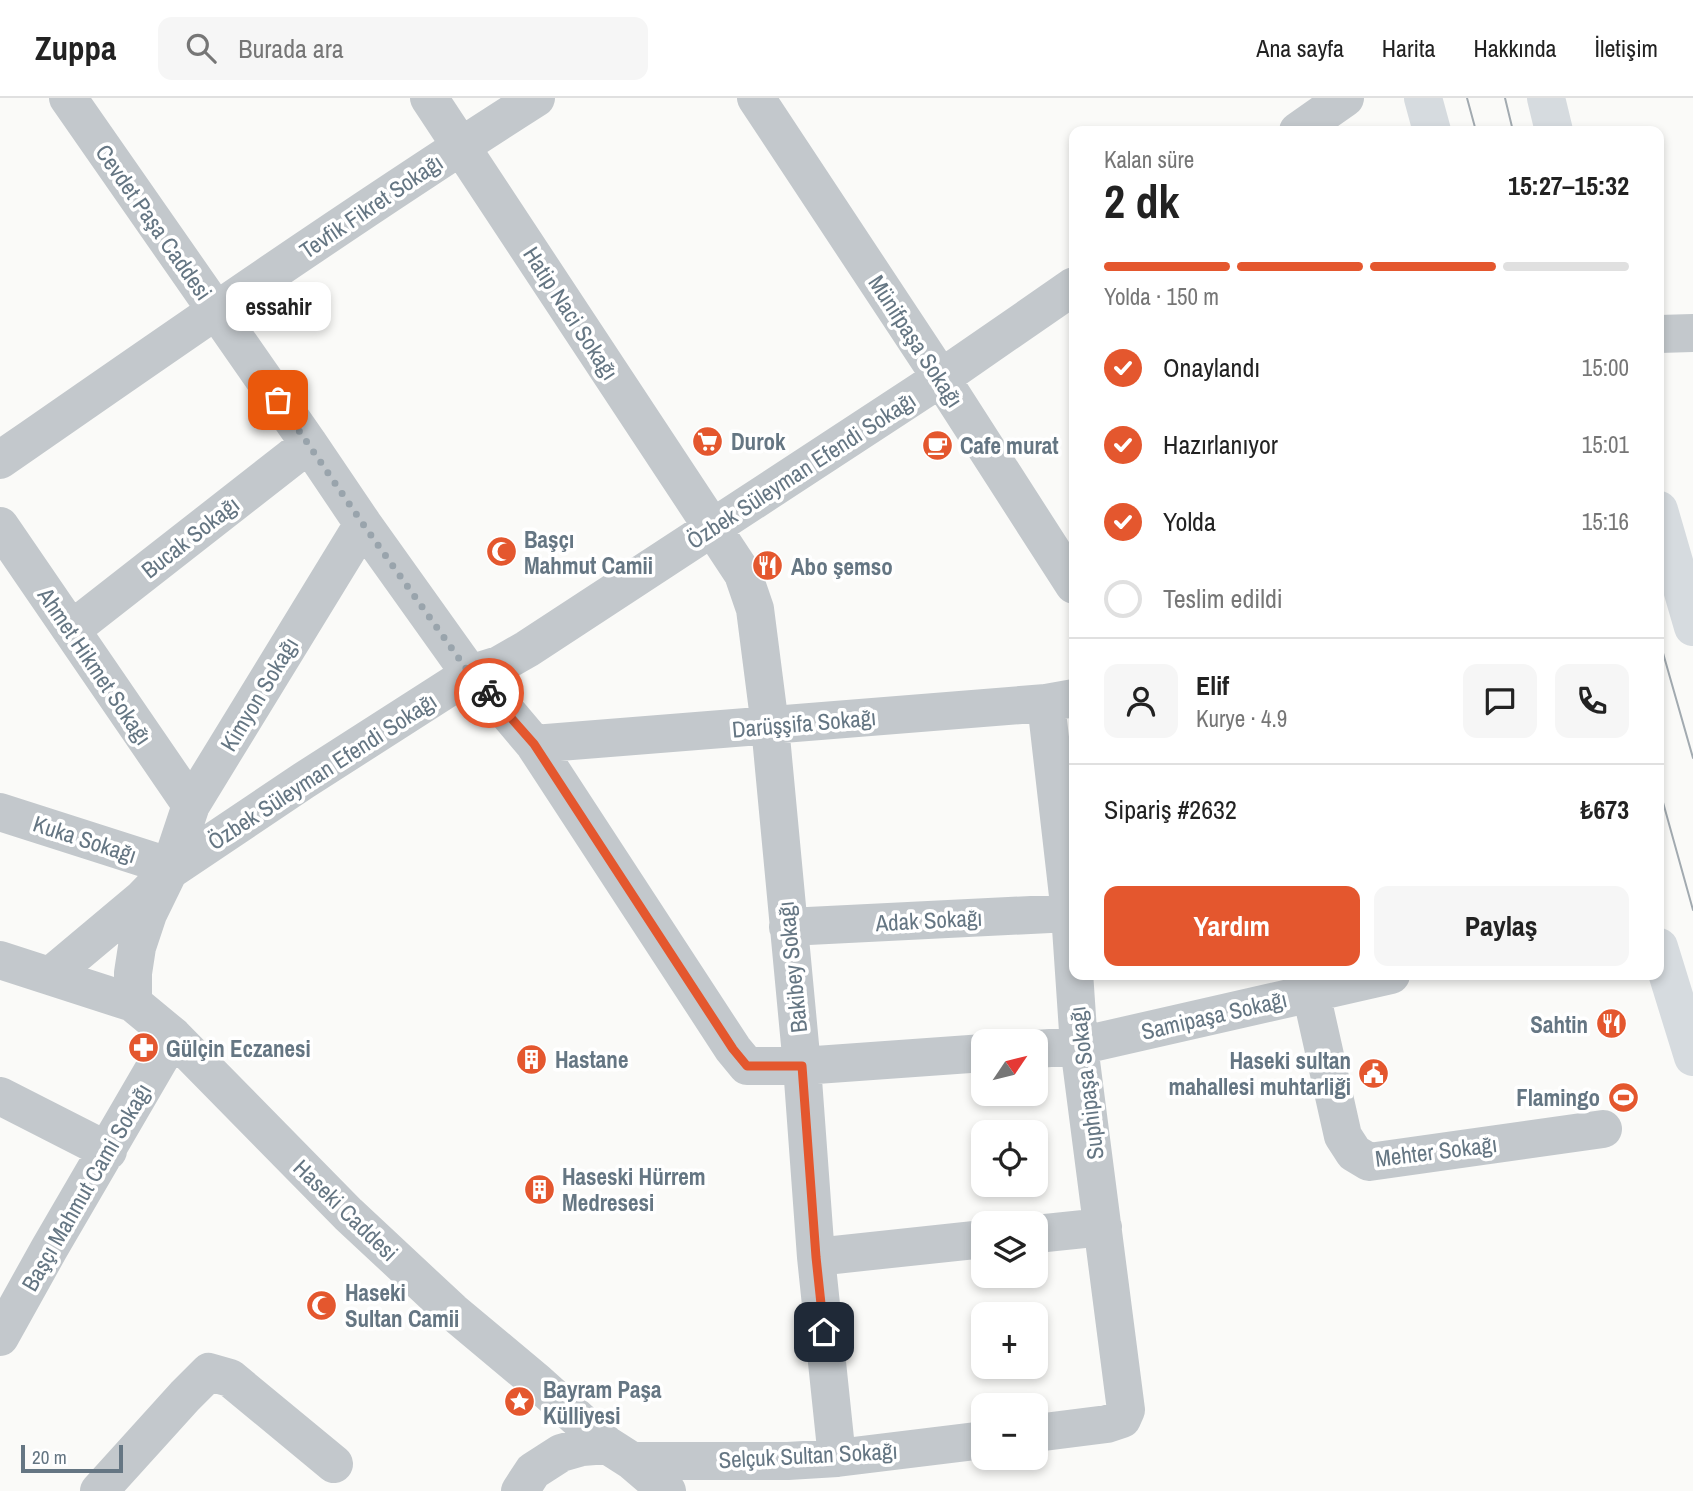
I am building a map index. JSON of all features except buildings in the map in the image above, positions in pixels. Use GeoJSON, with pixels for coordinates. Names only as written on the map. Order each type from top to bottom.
{"type":"FeatureCollection","features":[{"type":"Feature","properties":{"kind":"main road"},"geometry":{"type":"LineString","coordinates":[[1423,98],[1431,126]]}},
{"type":"Feature","properties":{"kind":"main road"},"geometry":{"type":"LineString","coordinates":[[1546,98],[1553,126]]}},
{"type":"Feature","properties":{"kind":"main road"},"geometry":{"type":"LineString","coordinates":[[1664,527],[1693,627]]}},
{"type":"Feature","properties":{"kind":"main road"},"geometry":{"type":"LineString","coordinates":[[1664,963],[1693,1057]]}},
{"type":"Feature","properties":{"kind":"street","name":"Cevdet Paşa Caddesi"},"geometry":{"type":"LineString","coordinates":[[68,98],[470,674],[496,699],[534,744],[733,1049],[747,1066],[802,1066]]}},
{"type":"Feature","properties":{"kind":"street","name":"Hatip Naci Sokağı"},"geometry":{"type":"LineString","coordinates":[[429,98],[712,529]]}},
{"type":"Feature","properties":{"kind":"street","name":"Tevfik Fikret Sokağı"},"geometry":{"type":"LineString","coordinates":[[0,460],[216,311],[536,98]]}},
{"type":"Feature","properties":{"kind":"street","name":"Münifpaşa Sokağı"},"geometry":{"type":"LineString","coordinates":[[756,98],[1069,577]]}},
{"type":"Feature","properties":{"kind":"street"},"geometry":{"type":"LineString","coordinates":[[1304,126],[1345,98]]}},
{"type":"Feature","properties":{"kind":"street","name":"Özbek Süleyman Efendi Sokağı"},"geometry":{"type":"LineString","coordinates":[[169,871],[470,674],[499,665],[527,649],[941,378],[1069,289]]}},
{"type":"Feature","properties":{"kind":"street"},"geometry":{"type":"LineString","coordinates":[[1664,334],[1693,333]]}},
{"type":"Feature","properties":{"kind":"street","name":"Bucak Sokağı"},"geometry":{"type":"LineString","coordinates":[[71,630],[309,444]]}},
{"type":"Feature","properties":{"kind":"street","name":"Kimyon Sokağı"},"geometry":{"type":"LineString","coordinates":[[133,1003],[133,973],[137,947],[148,914],[169,871],[191,805],[363,524]]}},
{"type":"Feature","properties":{"kind":"street","name":"Ahmet Hikmet Sokağı"},"geometry":{"type":"LineString","coordinates":[[0,526],[191,805]]}},
{"type":"Feature","properties":{"kind":"street","name":"Bakibey Sokağı"},"geometry":{"type":"LineString","coordinates":[[712,529],[743,574],[755,609],[770,726],[802,1066],[816,1257],[837,1458]]}},
{"type":"Feature","properties":{"kind":"street","name":"Darüşşifa Sokağı"},"geometry":{"type":"LineString","coordinates":[[534,744],[1060,701]]}},
{"type":"Feature","properties":{"kind":"street","name":"Suphipaşa Sokağı"},"geometry":{"type":"LineString","coordinates":[[1060,701],[1069,892]]}},
{"type":"Feature","properties":{"kind":"street","name":"Kuka Sokağı"},"geometry":{"type":"LineString","coordinates":[[0,812],[153,861],[169,871]]}},
{"type":"Feature","properties":{"kind":"street"},"geometry":{"type":"LineString","coordinates":[[50,975],[143,898],[169,871]]}},
{"type":"Feature","properties":{"kind":"street","name":"Adak Sokağı"},"geometry":{"type":"LineString","coordinates":[[788,928],[1069,913]]}},
{"type":"Feature","properties":{"kind":"street","name":"Haseki Caddesi"},"geometry":{"type":"LineString","coordinates":[[0,960],[133,1003],[173,1036],[348,1214],[452,1311],[667,1491]]}},
{"type":"Feature","properties":{"kind":"street","name":"Suphipaşa Sokağı"},"geometry":{"type":"LineString","coordinates":[[1048,1431],[1107,1424],[1122,1419],[1126,1410],[1079,1046],[1075,980]]}},
{"type":"Feature","properties":{"kind":"street","name":"Samipaşa Sokağı"},"geometry":{"type":"LineString","coordinates":[[1048,1048],[1079,1046],[1359,980]]}},
{"type":"Feature","properties":{"kind":"street","name":"Mehter Sokağı"},"geometry":{"type":"LineString","coordinates":[[1334,984],[1343,1136],[1354,1153],[1369,1162],[1603,1129]]}},
{"type":"Feature","properties":{"kind":"street","name":"Başçı Mahmut Cami Sokağı"},"geometry":{"type":"LineString","coordinates":[[0,1338],[173,1036]]}},
{"type":"Feature","properties":{"kind":"street"},"geometry":{"type":"LineString","coordinates":[[802,1066],[971,1054]]}},
{"type":"Feature","properties":{"kind":"street"},"geometry":{"type":"LineString","coordinates":[[0,1096],[108,1151]]}},
{"type":"Feature","properties":{"kind":"street"},"geometry":{"type":"LineString","coordinates":[[1048,1233],[1103,1227]]}},
{"type":"Feature","properties":{"kind":"street"},"geometry":{"type":"LineString","coordinates":[[816,1257],[971,1240]]}},
{"type":"Feature","properties":{"kind":"street"},"geometry":{"type":"LineString","coordinates":[[99,1491],[209,1372],[230,1378],[334,1464]]}},
{"type":"Feature","properties":{"kind":"street","name":"Selçuk Sultan Sokağı"},"geometry":{"type":"LineString","coordinates":[[520,1491],[533,1471],[561,1453],[582,1447],[620,1453],[788,1461],[837,1458],[971,1442]]}},
{"type":"Feature","properties":{"kind":"tram line"},"geometry":{"type":"LineString","coordinates":[[1467,98],[1475,126]]}},
{"type":"Feature","properties":{"kind":"tram line"},"geometry":{"type":"LineString","coordinates":[[1505,98],[1512,126]]}},
{"type":"Feature","properties":{"kind":"tram line"},"geometry":{"type":"LineString","coordinates":[[1664,656],[1693,758]]}},
{"type":"Feature","properties":{"kind":"tram line"},"geometry":{"type":"LineString","coordinates":[[1664,806],[1693,910]]}},
{"type":"Feature","properties":{"kind":"way so far"},"geometry":{"type":"LineString","coordinates":[[278,400],[470,674],[489,693]]}},
{"type":"Feature","properties":{"kind":"place","name":"essahir"},"geometry":{"type":"Point","coordinates":[278,400]}},
{"type":"Feature","properties":{"kind":"place","name":"Durok"},"geometry":{"type":"Point","coordinates":[708,441]}},
{"type":"Feature","properties":{"kind":"place","name":"Cafe murat"},"geometry":{"type":"Point","coordinates":[937,445]}},
{"type":"Feature","properties":{"kind":"place","name":"Başçı Mahmut Camii"},"geometry":{"type":"Point","coordinates":[501,552]}},
{"type":"Feature","properties":{"kind":"place","name":"Abo şemso"},"geometry":{"type":"Point","coordinates":[768,566]}},
{"type":"Feature","properties":{"kind":"place","name":"Sahtin"},"geometry":{"type":"Point","coordinates":[1611,1024]}},
{"type":"Feature","properties":{"kind":"place","name":"Gülçin Eczanesi"},"geometry":{"type":"Point","coordinates":[143,1048]}},
{"type":"Feature","properties":{"kind":"place","name":"Hastane"},"geometry":{"type":"Point","coordinates":[532,1059]}},
{"type":"Feature","properties":{"kind":"place","name":"Haseki sultan mahallesi muhtarliği"},"geometry":{"type":"Point","coordinates":[1374,1073]}},
{"type":"Feature","properties":{"kind":"place","name":"Flamingo"},"geometry":{"type":"Point","coordinates":[1623,1097]}},
{"type":"Feature","properties":{"kind":"place","name":"Haseski Hürrem Medresesi"},"geometry":{"type":"Point","coordinates":[539,1189]}},
{"type":"Feature","properties":{"kind":"place","name":"Haseki Sultan Camii"},"geometry":{"type":"Point","coordinates":[322,1305]}},
{"type":"Feature","properties":{"kind":"place","name":"Bayram Paşa Külliyesi"},"geometry":{"type":"Point","coordinates":[520,1402]}},
{"type":"Feature","properties":{"kind":"route"},"geometry":{"type":"LineString","coordinates":[[489,693],[534,744],[733,1049],[747,1066],[802,1066],[824,1332]]}}]}
